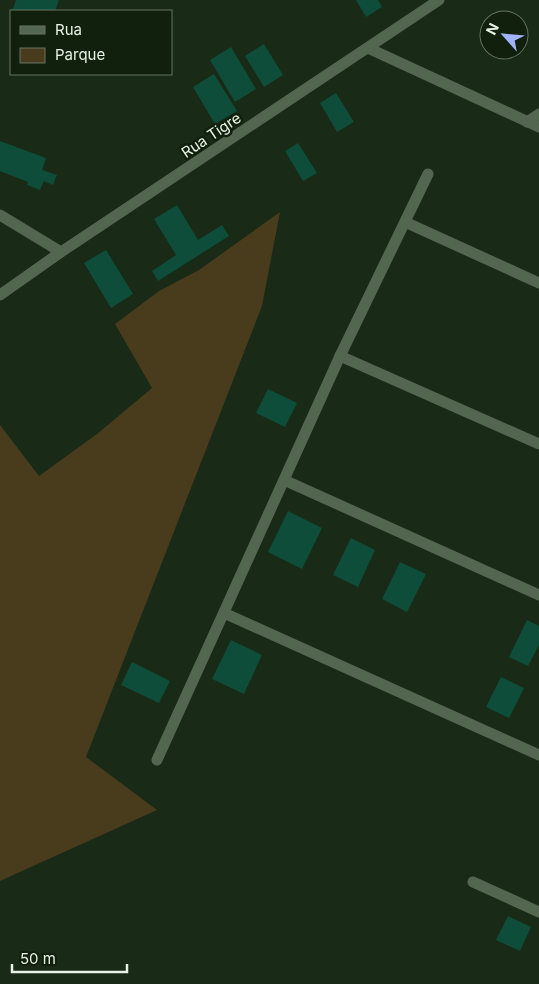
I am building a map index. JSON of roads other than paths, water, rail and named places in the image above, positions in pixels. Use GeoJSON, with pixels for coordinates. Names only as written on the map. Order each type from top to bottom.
{"type":"FeatureCollection","features":[{"type":"Feature","properties":{"kind":"street","name":"Rua Tigre"},"geometry":{"type":"LineString","coordinates":[[0,295],[61,252],[439,0]]}},
{"type":"Feature","properties":{"kind":"street"},"geometry":{"type":"LineString","coordinates":[[368,48],[539,128]]}},
{"type":"Feature","properties":{"kind":"street"},"geometry":{"type":"LineString","coordinates":[[527,122],[539,114]]}},
{"type":"Feature","properties":{"kind":"street"},"geometry":{"type":"LineString","coordinates":[[156,760],[340,356],[428,174]]}},
{"type":"Feature","properties":{"kind":"street"},"geometry":{"type":"LineString","coordinates":[[0,215],[61,252]]}},
{"type":"Feature","properties":{"kind":"street"},"geometry":{"type":"LineString","coordinates":[[405,222],[539,283]]}},
{"type":"Feature","properties":{"kind":"street"},"geometry":{"type":"LineString","coordinates":[[340,356],[539,444]]}},
{"type":"Feature","properties":{"kind":"street"},"geometry":{"type":"LineString","coordinates":[[284,480],[539,595]]}},
{"type":"Feature","properties":{"kind":"street"},"geometry":{"type":"LineString","coordinates":[[224,613],[539,755]]}},
{"type":"Feature","properties":{"kind":"street"},"geometry":{"type":"LineString","coordinates":[[473,882],[539,912]]}}]}
